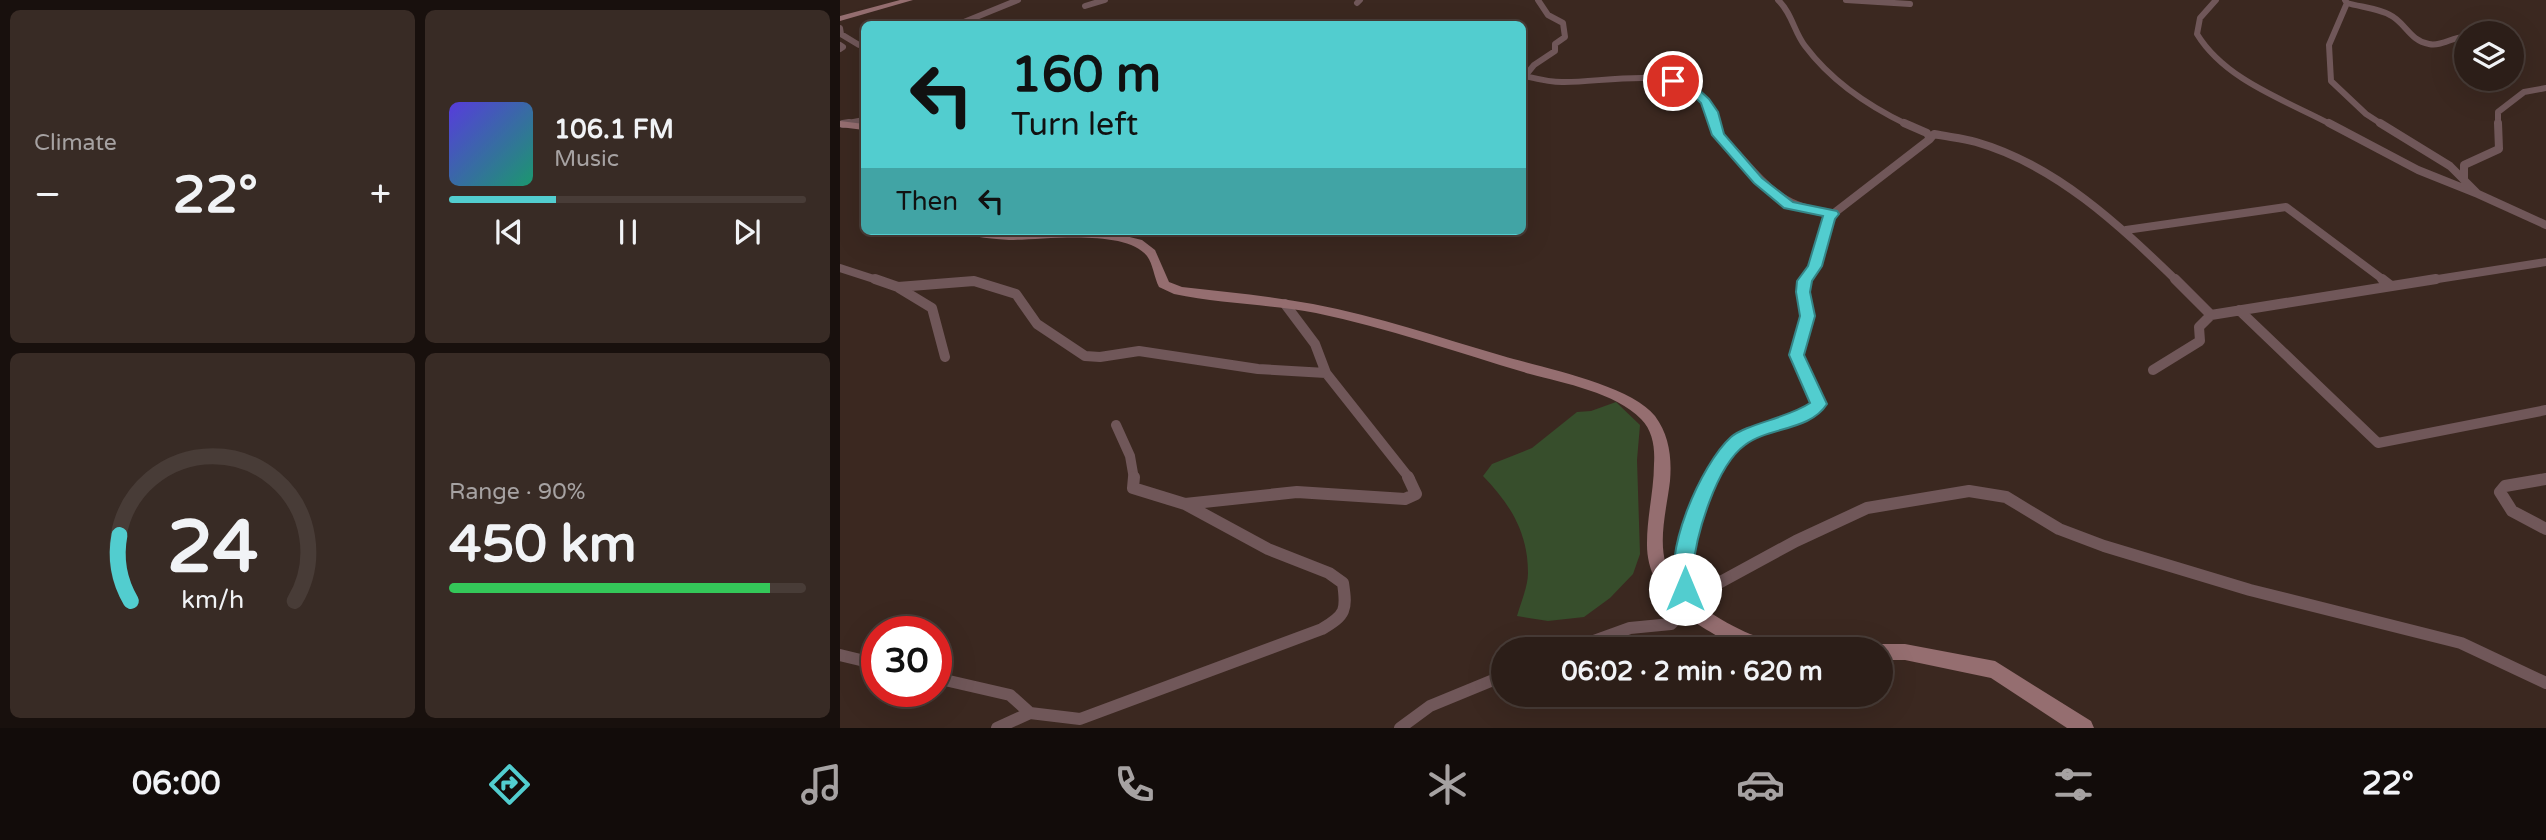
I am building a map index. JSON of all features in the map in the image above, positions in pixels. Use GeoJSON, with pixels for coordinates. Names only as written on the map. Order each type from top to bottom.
{"type":"FeatureCollection","features":[{"type":"Feature","properties":{"kind":"street"},"geometry":{"type":"LineString","coordinates":[[840,19],[909,0]]}},
{"type":"Feature","properties":{"kind":"street"},"geometry":{"type":"LineString","coordinates":[[966,21],[1018,0]]}},
{"type":"Feature","properties":{"kind":"street"},"geometry":{"type":"LineString","coordinates":[[1085,6],[1105,0]]}},
{"type":"Feature","properties":{"kind":"street"},"geometry":{"type":"LineString","coordinates":[[1526,75],[1534,65],[1555,51],[1555,44],[1566,37],[1563,23],[1548,15],[1538,0]]}},
{"type":"Feature","properties":{"kind":"street"},"geometry":{"type":"LineString","coordinates":[[1778,0],[1785,5],[1804,45],[1856,97],[1880,113],[1927,133],[1930,139]]}},
{"type":"Feature","properties":{"kind":"street"},"geometry":{"type":"LineString","coordinates":[[1846,0],[1910,4]]}},
{"type":"Feature","properties":{"kind":"street"},"geometry":{"type":"LineString","coordinates":[[2216,0],[2200,18],[2197,34],[2208,52],[2228,70],[2418,170],[2546,225]]}},
{"type":"Feature","properties":{"kind":"street"},"geometry":{"type":"LineString","coordinates":[[2454,38],[2448,38],[2438,45],[2426,44],[2403,30],[2389,14],[2346,1],[2329,44],[2331,81],[2366,114],[2450,166],[2478,194]]}},
{"type":"Feature","properties":{"kind":"street"},"geometry":{"type":"LineString","coordinates":[[840,27],[840,35],[861,45]]}},
{"type":"Feature","properties":{"kind":"street"},"geometry":{"type":"LineString","coordinates":[[1526,76],[1570,81],[1673,81],[1691,88],[1712,112],[1718,135],[1758,181],[1789,205],[1832,214]]}},
{"type":"Feature","properties":{"kind":"street"},"geometry":{"type":"LineString","coordinates":[[2464,179],[2464,165],[2499,149],[2498,112],[2524,92],[2546,88]]}},
{"type":"Feature","properties":{"kind":"street"},"geometry":{"type":"LineString","coordinates":[[841,124],[861,121]]}},
{"type":"Feature","properties":{"kind":"street"},"geometry":{"type":"LineString","coordinates":[[841,124],[861,127]]}},
{"type":"Feature","properties":{"kind":"street"},"geometry":{"type":"LineString","coordinates":[[1689,606],[1682,572],[1689,536],[1715,469],[1739,440],[1805,414],[1819,404],[1796,355],[1807,316],[1803,292],[1805,281],[1815,266],[1829,217],[1934,134],[2014,156],[2041,169],[2126,230],[2211,315]]}},
{"type":"Feature","properties":{"kind":"street"},"geometry":{"type":"LineString","coordinates":[[2126,230],[2287,208],[2391,286]]}},
{"type":"Feature","properties":{"kind":"street"},"geometry":{"type":"LineString","coordinates":[[979,235],[1020,235]]}},
{"type":"Feature","properties":{"kind":"street"},"geometry":{"type":"LineString","coordinates":[[1097,235],[1137,243],[1151,252],[1163,284],[1179,291],[1285,304],[1361,319],[1581,384],[1633,404],[1650,419],[1660,438],[1656,557],[1663,581],[1689,606],[1735,637]]}},
{"type":"Feature","properties":{"kind":"street"},"geometry":{"type":"LineString","coordinates":[[2153,370],[2200,341],[2199,327],[2211,315],[2546,262]]}},
{"type":"Feature","properties":{"kind":"street"},"geometry":{"type":"LineString","coordinates":[[840,268],[898,287],[932,307],[945,357]]}},
{"type":"Feature","properties":{"kind":"street"},"geometry":{"type":"LineString","coordinates":[[898,287],[974,281],[1016,294],[1037,324],[1085,356],[1100,357],[1139,351],[1258,369],[1326,373]]}},
{"type":"Feature","properties":{"kind":"street"},"geometry":{"type":"LineString","coordinates":[[1185,504],[1297,492],[1405,499],[1416,494],[1412,482],[1326,373],[1315,344],[1285,304]]}},
{"type":"Feature","properties":{"kind":"street"},"geometry":{"type":"LineString","coordinates":[[2239,310],[2378,443],[2546,410]]}},
{"type":"Feature","properties":{"kind":"street"},"geometry":{"type":"LineString","coordinates":[[997,728],[1030,713],[1080,719],[1322,629],[1342,618],[1346,609],[1343,583],[1329,573],[1268,549],[1185,504],[1133,488],[1135,472],[1131,454],[1116,425]]}},
{"type":"Feature","properties":{"kind":"street"},"geometry":{"type":"LineString","coordinates":[[2546,479],[2505,486],[2500,492],[2505,504],[2521,517],[2546,529]]}},
{"type":"Feature","properties":{"kind":"street"},"geometry":{"type":"LineString","coordinates":[[1605,637],[1630,628],[1671,624],[1704,591],[1796,541],[1867,508],[1969,491],[2006,497],[2059,529],[2104,546],[2250,590],[2461,643],[2546,683]]}},
{"type":"Feature","properties":{"kind":"street"},"geometry":{"type":"LineString","coordinates":[[1893,652],[1995,670],[2084,728]]}},
{"type":"Feature","properties":{"kind":"street"},"geometry":{"type":"LineString","coordinates":[[840,655],[861,660]]}},
{"type":"Feature","properties":{"kind":"street"},"geometry":{"type":"LineString","coordinates":[[1400,728],[1430,705],[1491,681]]}},
{"type":"Feature","properties":{"kind":"street"},"geometry":{"type":"LineString","coordinates":[[952,682],[1010,695],[1030,713]]}},
{"type":"Feature","properties":{"kind":"green space"},"geometry":{"type":"Polygon","coordinates":[[[1616,402],[1640,425],[1637,460],[1640,554],[1633,574],[1610,598],[1584,617],[1548,621],[1517,616],[1528,578],[1525,544],[1509,508],[1483,476],[1492,464],[1532,448],[1577,412],[1591,411],[1616,402]]]}},
{"type":"Feature","properties":{"kind":"route"},"geometry":{"type":"LineString","coordinates":[[1673,81],[1691,88],[1706,102],[1712,112],[1718,135],[1758,181],[1789,205],[1802,210],[1832,214],[1815,266],[1805,281],[1803,292],[1807,316],[1796,355],[1819,404],[1805,414],[1739,440],[1715,469],[1689,536],[1682,572],[1685,589]]}}]}
